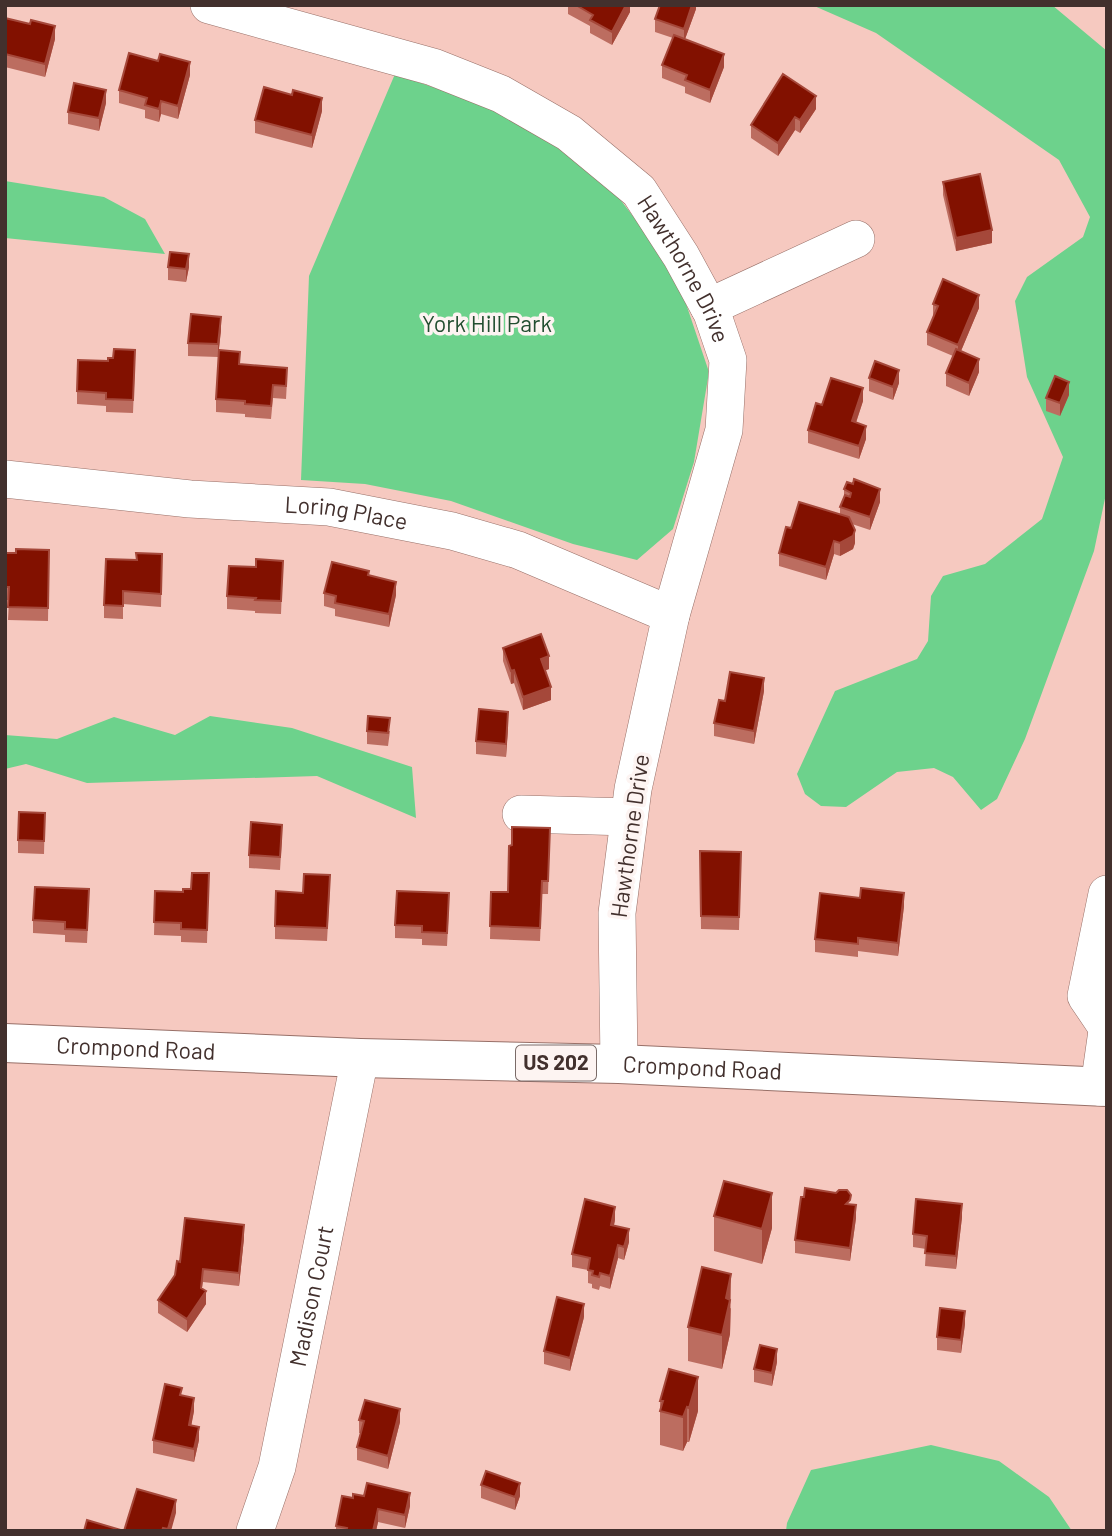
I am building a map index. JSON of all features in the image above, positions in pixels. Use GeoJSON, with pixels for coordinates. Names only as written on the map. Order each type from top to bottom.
{"type":"FeatureCollection","features":[{"type":"Feature","properties":{"kind":"highway","name":"Crompond Road"},"geometry":{"type":"LineString","coordinates":[[5,1044],[619,1065],[1103,1087]]}},
{"type":"Feature","properties":{"kind":"street","name":"Hawthorne Drive"},"geometry":{"type":"LineString","coordinates":[[209,5],[433,67],[501,94],[569,133],[639,191],[681,256],[709,307],[728,360],[724,430],[671,615],[633,789],[617,913],[619,1065]]}},
{"type":"Feature","properties":{"kind":"street"},"geometry":{"type":"LineString","coordinates":[[709,307],[856,239]]}},
{"type":"Feature","properties":{"kind":"street","name":"Loring Place"},"geometry":{"type":"LineString","coordinates":[[5,479],[190,499],[329,507],[452,531],[518,550],[671,615]]}},
{"type":"Feature","properties":{"kind":"street"},"geometry":{"type":"LineString","coordinates":[[521,814],[629,817]]}},
{"type":"Feature","properties":{"kind":"street"},"geometry":{"type":"LineString","coordinates":[[1103,1087],[1107,1029],[1086,996],[1107,894]]}},
{"type":"Feature","properties":{"kind":"street","name":"Madison Court"},"geometry":{"type":"LineString","coordinates":[[254,1531],[277,1467],[360,1058]]}},
{"type":"Feature","properties":{"kind":"green space"},"geometry":{"type":"Polygon","coordinates":[[[812,5],[1052,5],[1107,51],[1107,489],[1094,551],[1025,739],[997,799],[981,810],[953,777],[934,768],[897,772],[846,807],[821,806],[805,794],[797,774],[835,691],[917,659],[928,641],[931,596],[943,576],[985,564],[1042,519],[1063,457],[1027,377],[1015,301],[1027,277],[1083,237],[1090,217],[1059,160],[876,33],[812,5]]]}},
{"type":"Feature","properties":{"kind":"green space","name":"York Hill Park"},"geometry":{"type":"Polygon","coordinates":[[[395,74],[516,116],[603,177],[675,271],[709,372],[694,462],[673,529],[637,560],[573,544],[451,501],[365,484],[301,480],[309,276],[395,74]]]}},
{"type":"Feature","properties":{"kind":"green space"},"geometry":{"type":"Polygon","coordinates":[[[5,181],[104,197],[145,219],[165,254],[5,238],[5,181]]]}},
{"type":"Feature","properties":{"kind":"green space"},"geometry":{"type":"Polygon","coordinates":[[[210,716],[292,728],[412,767],[416,818],[317,776],[87,783],[26,764],[5,769],[5,735],[57,739],[114,717],[175,735],[210,716]]]}},
{"type":"Feature","properties":{"kind":"green space"},"geometry":{"type":"Polygon","coordinates":[[[931,1445],[999,1461],[1049,1497],[1072,1531],[786,1531],[787,1523],[811,1470],[931,1445]]]}},
{"type":"Feature","properties":{"kind":"building"},"geometry":{"type":"Polygon","coordinates":[[[576,5],[626,5],[612,32],[590,20],[593,15],[576,5]]]}},
{"type":"Feature","properties":{"kind":"building"},"geometry":{"type":"Polygon","coordinates":[[[660,5],[692,5],[684,29],[655,19],[660,5]]]}},
{"type":"Feature","properties":{"kind":"building"},"geometry":{"type":"Polygon","coordinates":[[[5,18],[30,24],[31,20],[55,26],[45,64],[5,54],[5,18]]]}},
{"type":"Feature","properties":{"kind":"building"},"geometry":{"type":"Polygon","coordinates":[[[674,35],[724,54],[710,90],[685,80],[687,75],[662,65],[674,35]]]}},
{"type":"Feature","properties":{"kind":"building"},"geometry":{"type":"Polygon","coordinates":[[[129,53],[158,61],[160,54],[190,62],[178,106],[161,101],[159,109],[145,105],[147,98],[119,90],[129,53]]]}},
{"type":"Feature","properties":{"kind":"building"},"geometry":{"type":"Polygon","coordinates":[[[783,74],[816,96],[800,120],[795,117],[778,143],[751,125],[783,74]]]}},
{"type":"Feature","properties":{"kind":"building"},"geometry":{"type":"Polygon","coordinates":[[[74,83],[106,90],[99,118],[68,112],[74,83]]]}},
{"type":"Feature","properties":{"kind":"building"},"geometry":{"type":"Polygon","coordinates":[[[264,87],[292,95],[293,90],[322,98],[312,135],[255,120],[264,87]]]}},
{"type":"Feature","properties":{"kind":"building"},"geometry":{"type":"Polygon","coordinates":[[[980,174],[992,230],[956,238],[943,182],[980,174]]]}},
{"type":"Feature","properties":{"kind":"building"},"geometry":{"type":"Polygon","coordinates":[[[170,252],[189,254],[186,269],[168,267],[170,252]]]}},
{"type":"Feature","properties":{"kind":"building"},"geometry":{"type":"Polygon","coordinates":[[[943,279],[979,295],[958,345],[927,332],[938,306],[933,304],[943,279]]]}},
{"type":"Feature","properties":{"kind":"building"},"geometry":{"type":"Polygon","coordinates":[[[191,314],[221,317],[218,344],[188,343],[191,314]]]}},
{"type":"Feature","properties":{"kind":"building"},"geometry":{"type":"Polygon","coordinates":[[[114,349],[135,350],[133,400],[106,399],[106,393],[77,391],[78,360],[108,361],[108,358],[113,358],[114,349]]]}},
{"type":"Feature","properties":{"kind":"building"},"geometry":{"type":"Polygon","coordinates":[[[956,349],[979,359],[969,383],[946,373],[956,349]]]}},
{"type":"Feature","properties":{"kind":"building"},"geometry":{"type":"Polygon","coordinates":[[[219,350],[240,352],[239,364],[287,368],[286,386],[273,385],[271,406],[216,399],[219,350]]]}},
{"type":"Feature","properties":{"kind":"building"},"geometry":{"type":"Polygon","coordinates":[[[875,361],[899,370],[893,387],[869,378],[875,361]]]}},
{"type":"Feature","properties":{"kind":"building"},"geometry":{"type":"Polygon","coordinates":[[[1055,376],[1069,382],[1060,403],[1046,398],[1055,376]]]}},
{"type":"Feature","properties":{"kind":"building"},"geometry":{"type":"Polygon","coordinates":[[[831,378],[863,388],[852,421],[866,426],[859,446],[808,430],[816,403],[822,405],[831,378]]]}},
{"type":"Feature","properties":{"kind":"building"},"geometry":{"type":"Polygon","coordinates":[[[854,479],[880,489],[870,517],[840,507],[845,495],[850,497],[851,493],[844,489],[847,482],[853,484],[854,479]]]}},
{"type":"Feature","properties":{"kind":"building"},"geometry":{"type":"Polygon","coordinates":[[[799,502],[849,517],[855,530],[853,536],[840,543],[834,541],[826,567],[779,553],[786,527],[791,528],[799,502]]]}},
{"type":"Feature","properties":{"kind":"building"},"geometry":{"type":"Polygon","coordinates":[[[16,549],[49,550],[48,608],[8,607],[9,587],[5,587],[5,553],[16,553],[16,549]]]}},
{"type":"Feature","properties":{"kind":"building"},"geometry":{"type":"Polygon","coordinates":[[[136,553],[162,554],[161,594],[123,591],[123,606],[104,605],[106,559],[137,560],[136,553]]]}},
{"type":"Feature","properties":{"kind":"building"},"geometry":{"type":"Polygon","coordinates":[[[256,559],[283,561],[281,601],[227,596],[229,566],[256,567],[256,559]]]}},
{"type":"Feature","properties":{"kind":"building"},"geometry":{"type":"Polygon","coordinates":[[[332,562],[369,571],[368,575],[396,582],[389,614],[335,603],[336,596],[324,593],[332,562]]]}},
{"type":"Feature","properties":{"kind":"building"},"geometry":{"type":"Polygon","coordinates":[[[541,634],[549,656],[541,659],[551,687],[523,697],[503,648],[541,634]]]}},
{"type":"Feature","properties":{"kind":"building"},"geometry":{"type":"Polygon","coordinates":[[[730,672],[764,678],[754,731],[714,723],[719,700],[725,701],[730,672]]]}},
{"type":"Feature","properties":{"kind":"building"},"geometry":{"type":"Polygon","coordinates":[[[479,709],[508,712],[506,744],[476,741],[479,709]]]}},
{"type":"Feature","properties":{"kind":"building"},"geometry":{"type":"Polygon","coordinates":[[[368,716],[390,718],[388,733],[367,731],[368,716]]]}},
{"type":"Feature","properties":{"kind":"building"},"geometry":{"type":"Polygon","coordinates":[[[19,812],[45,813],[44,841],[18,840],[19,812]]]}},
{"type":"Feature","properties":{"kind":"building"},"geometry":{"type":"Polygon","coordinates":[[[251,822],[282,825],[280,857],[249,855],[251,822]]]}},
{"type":"Feature","properties":{"kind":"building"},"geometry":{"type":"Polygon","coordinates":[[[512,827],[550,828],[548,881],[542,881],[540,928],[490,926],[491,892],[508,892],[512,827]]]}},
{"type":"Feature","properties":{"kind":"building"},"geometry":{"type":"Polygon","coordinates":[[[700,851],[741,852],[739,917],[701,916],[700,851]]]}},
{"type":"Feature","properties":{"kind":"building"},"geometry":{"type":"Polygon","coordinates":[[[192,873],[209,873],[207,930],[181,929],[181,923],[154,922],[155,891],[183,892],[183,889],[191,889],[192,873]]]}},
{"type":"Feature","properties":{"kind":"building"},"geometry":{"type":"Polygon","coordinates":[[[304,874],[330,875],[327,928],[275,926],[276,891],[303,893],[304,874]]]}},
{"type":"Feature","properties":{"kind":"building"},"geometry":{"type":"Polygon","coordinates":[[[35,887],[89,889],[87,930],[65,929],[65,922],[33,920],[35,887]]]}},
{"type":"Feature","properties":{"kind":"building"},"geometry":{"type":"Polygon","coordinates":[[[861,888],[904,893],[898,943],[858,938],[858,944],[815,939],[820,893],[860,898],[861,888]]]}},
{"type":"Feature","properties":{"kind":"building"},"geometry":{"type":"Polygon","coordinates":[[[397,891],[449,893],[447,933],[422,932],[422,926],[395,925],[397,891]]]}},
{"type":"Feature","properties":{"kind":"building"},"geometry":{"type":"Polygon","coordinates":[[[724,1181],[772,1193],[762,1229],[714,1216],[724,1181]]]}},
{"type":"Feature","properties":{"kind":"building"},"geometry":{"type":"Polygon","coordinates":[[[805,1188],[836,1193],[839,1190],[847,1190],[851,1195],[846,1204],[856,1205],[850,1248],[795,1240],[801,1197],[804,1197],[805,1188]]]}},
{"type":"Feature","properties":{"kind":"building"},"geometry":{"type":"Polygon","coordinates":[[[585,1199],[615,1207],[611,1225],[629,1229],[624,1247],[618,1245],[610,1276],[600,1273],[599,1277],[592,1275],[593,1271],[588,1270],[590,1258],[572,1254],[585,1199]]]}},
{"type":"Feature","properties":{"kind":"building"},"geometry":{"type":"Polygon","coordinates":[[[916,1199],[962,1204],[956,1256],[925,1253],[927,1236],[913,1234],[916,1199]]]}},
{"type":"Feature","properties":{"kind":"building"},"geometry":{"type":"Polygon","coordinates":[[[185,1218],[244,1225],[239,1273],[203,1269],[201,1288],[206,1291],[187,1319],[158,1300],[175,1275],[177,1261],[180,1262],[185,1218]]]}},
{"type":"Feature","properties":{"kind":"building"},"geometry":{"type":"Polygon","coordinates":[[[702,1267],[731,1274],[726,1298],[730,1300],[722,1335],[688,1327],[702,1267]]]}},
{"type":"Feature","properties":{"kind":"building"},"geometry":{"type":"Polygon","coordinates":[[[557,1297],[584,1304],[570,1358],[544,1351],[557,1297]]]}},
{"type":"Feature","properties":{"kind":"building"},"geometry":{"type":"Polygon","coordinates":[[[940,1308],[965,1311],[961,1340],[937,1337],[940,1308]]]}},
{"type":"Feature","properties":{"kind":"building"},"geometry":{"type":"Polygon","coordinates":[[[760,1345],[777,1349],[772,1373],[754,1369],[760,1345]]]}},
{"type":"Feature","properties":{"kind":"building"},"geometry":{"type":"Polygon","coordinates":[[[669,1369],[698,1377],[689,1408],[687,1407],[683,1417],[660,1411],[669,1369]]]}},
{"type":"Feature","properties":{"kind":"building"},"geometry":{"type":"Polygon","coordinates":[[[165,1384],[182,1388],[180,1395],[194,1398],[189,1425],[199,1427],[194,1449],[153,1440],[165,1384]]]}},
{"type":"Feature","properties":{"kind":"building"},"geometry":{"type":"Polygon","coordinates":[[[365,1400],[400,1409],[388,1456],[357,1447],[364,1421],[359,1420],[365,1400]]]}},
{"type":"Feature","properties":{"kind":"building"},"geometry":{"type":"Polygon","coordinates":[[[486,1471],[520,1483],[515,1497],[481,1485],[486,1471]]]}},
{"type":"Feature","properties":{"kind":"building"},"geometry":{"type":"Polygon","coordinates":[[[367,1483],[410,1493],[405,1515],[378,1509],[373,1531],[346,1531],[347,1528],[336,1526],[342,1496],[364,1496],[367,1483]]]}},
{"type":"Feature","properties":{"kind":"building"},"geometry":{"type":"Polygon","coordinates":[[[137,1489],[176,1500],[168,1529],[124,1531],[137,1489]]]}},
{"type":"Feature","properties":{"kind":"building"},"geometry":{"type":"Polygon","coordinates":[[[87,1520],[124,1531],[84,1531],[87,1520]]]}}]}
